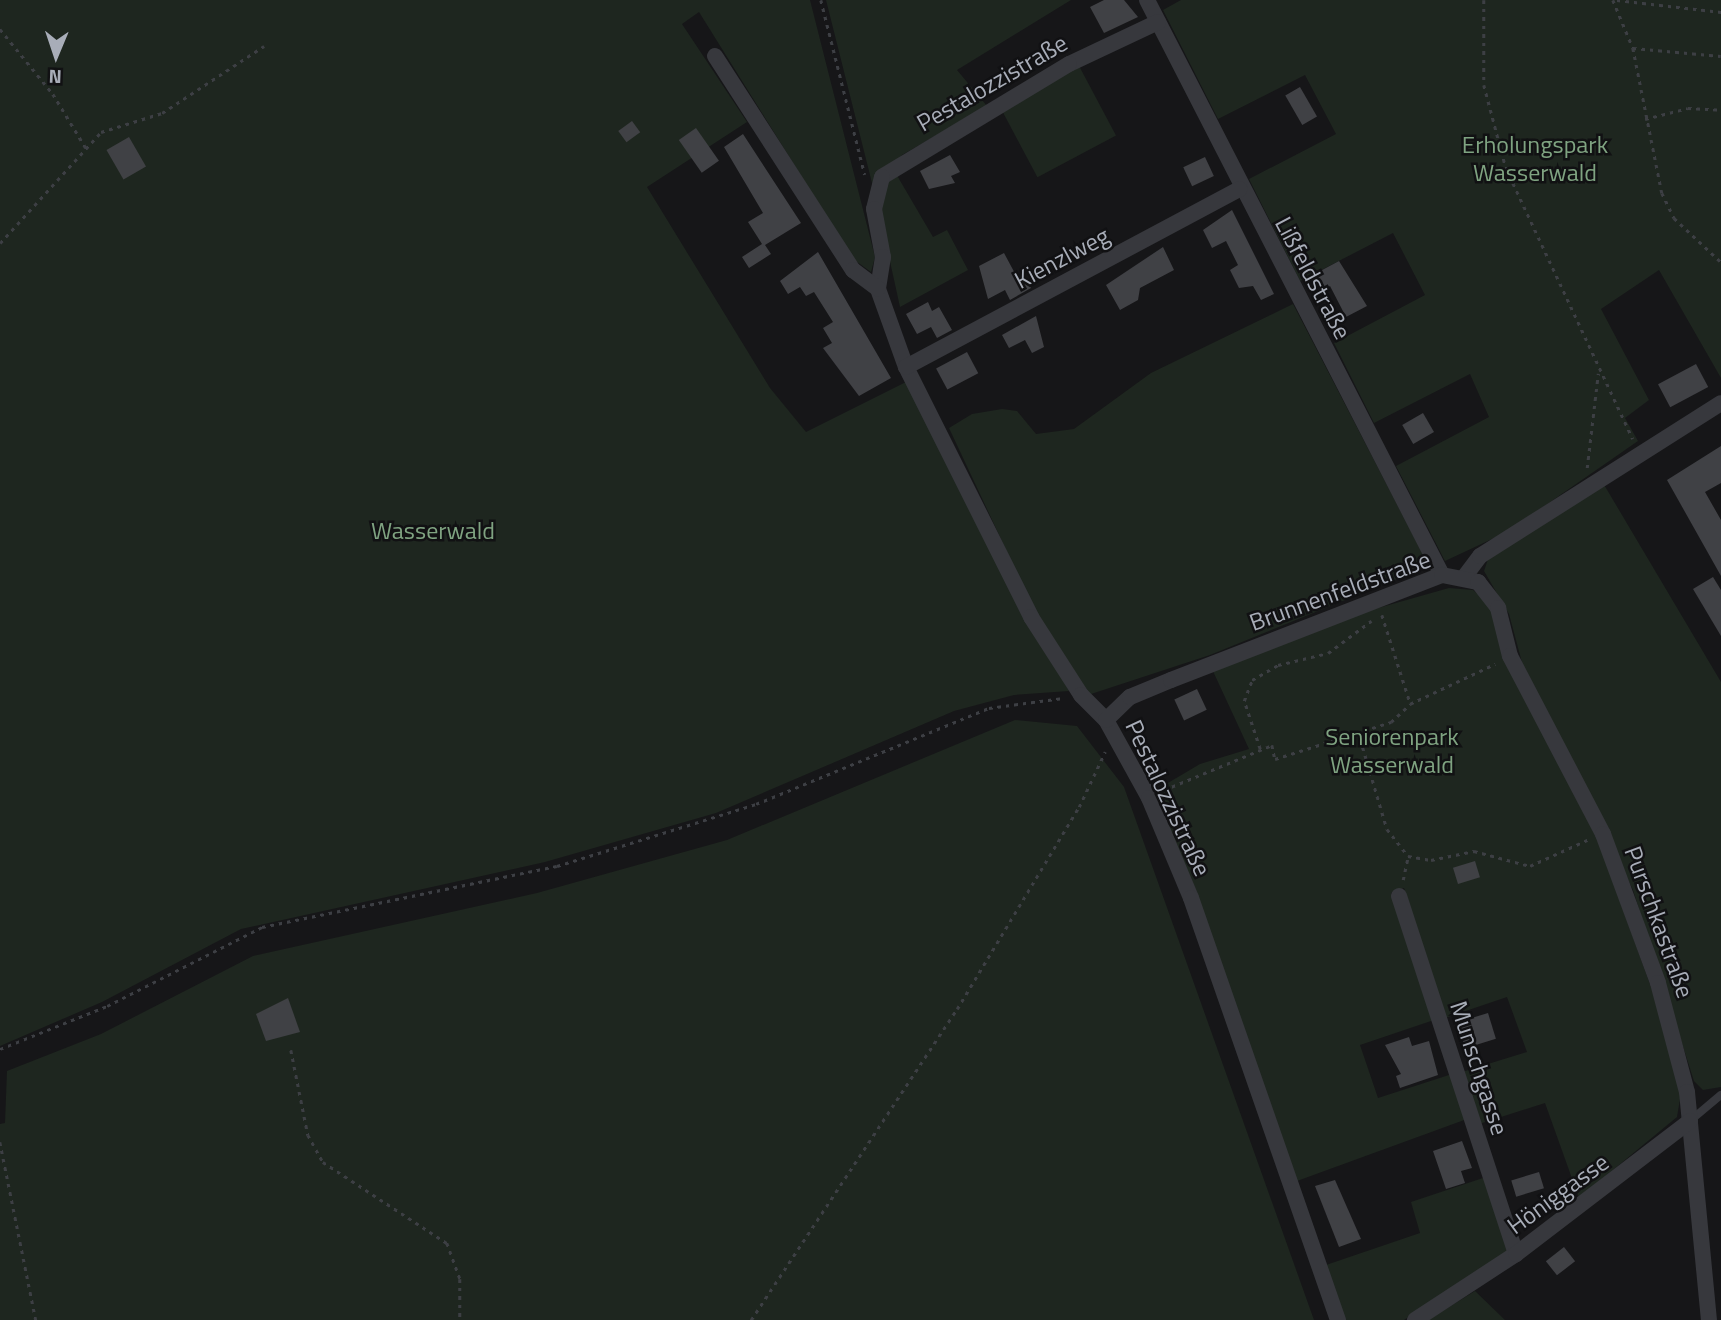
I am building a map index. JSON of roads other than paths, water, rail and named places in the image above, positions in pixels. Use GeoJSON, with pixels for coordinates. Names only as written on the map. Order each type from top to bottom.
{"type":"FeatureCollection","features":[{"type":"Feature","properties":{"kind":"street","name":"Lißfeldstraße"},"geometry":{"type":"LineString","coordinates":[[1147,0],[1240,189],[1443,575]]}},
{"type":"Feature","properties":{"kind":"street","name":"Pestalozzistraße"},"geometry":{"type":"LineString","coordinates":[[1158,22],[1118,37],[906,158],[882,177],[874,209],[883,257],[878,289],[906,367],[1031,617],[1081,695],[1110,727],[1149,798],[1200,924],[1338,1320]]}},
{"type":"Feature","properties":{"kind":"street"},"geometry":{"type":"LineString","coordinates":[[715,56],[853,270],[878,289]]}},
{"type":"Feature","properties":{"kind":"street","name":"Kienzlweg"},"geometry":{"type":"LineString","coordinates":[[906,367],[1240,189]]}},
{"type":"Feature","properties":{"kind":"street","name":"Brunnenfeldstraße"},"geometry":{"type":"LineString","coordinates":[[1110,727],[1130,697],[1443,575],[1465,576],[1480,556],[1641,451],[1721,403]]}},
{"type":"Feature","properties":{"kind":"street","name":"Purschkastraße"},"geometry":{"type":"LineString","coordinates":[[1465,576],[1490,595],[1510,656],[1603,834],[1658,983],[1680,1057],[1690,1121],[1709,1320]]}},
{"type":"Feature","properties":{"kind":"street","name":"Munschgasse"},"geometry":{"type":"LineString","coordinates":[[1399,897],[1516,1254]]}},
{"type":"Feature","properties":{"kind":"street","name":"Höniggasse"},"geometry":{"type":"LineString","coordinates":[[1415,1320],[1516,1254],[1690,1121]]}},
{"type":"Feature","properties":{"kind":"lane","name":"Höniggasse"},"geometry":{"type":"LineString","coordinates":[[1690,1121],[1721,1095]]}},
{"type":"Feature","properties":{"kind":"park label","name":"Erholungspark Wasserwald"},"geometry":{"type":"Point","coordinates":[1535,159]}},
{"type":"Feature","properties":{"kind":"park label","name":"Wasserwald"},"geometry":{"type":"Point","coordinates":[433,531]}},
{"type":"Feature","properties":{"kind":"park label","name":"Seniorenpark Wasserwald"},"geometry":{"type":"Point","coordinates":[1392,751]}}]}
